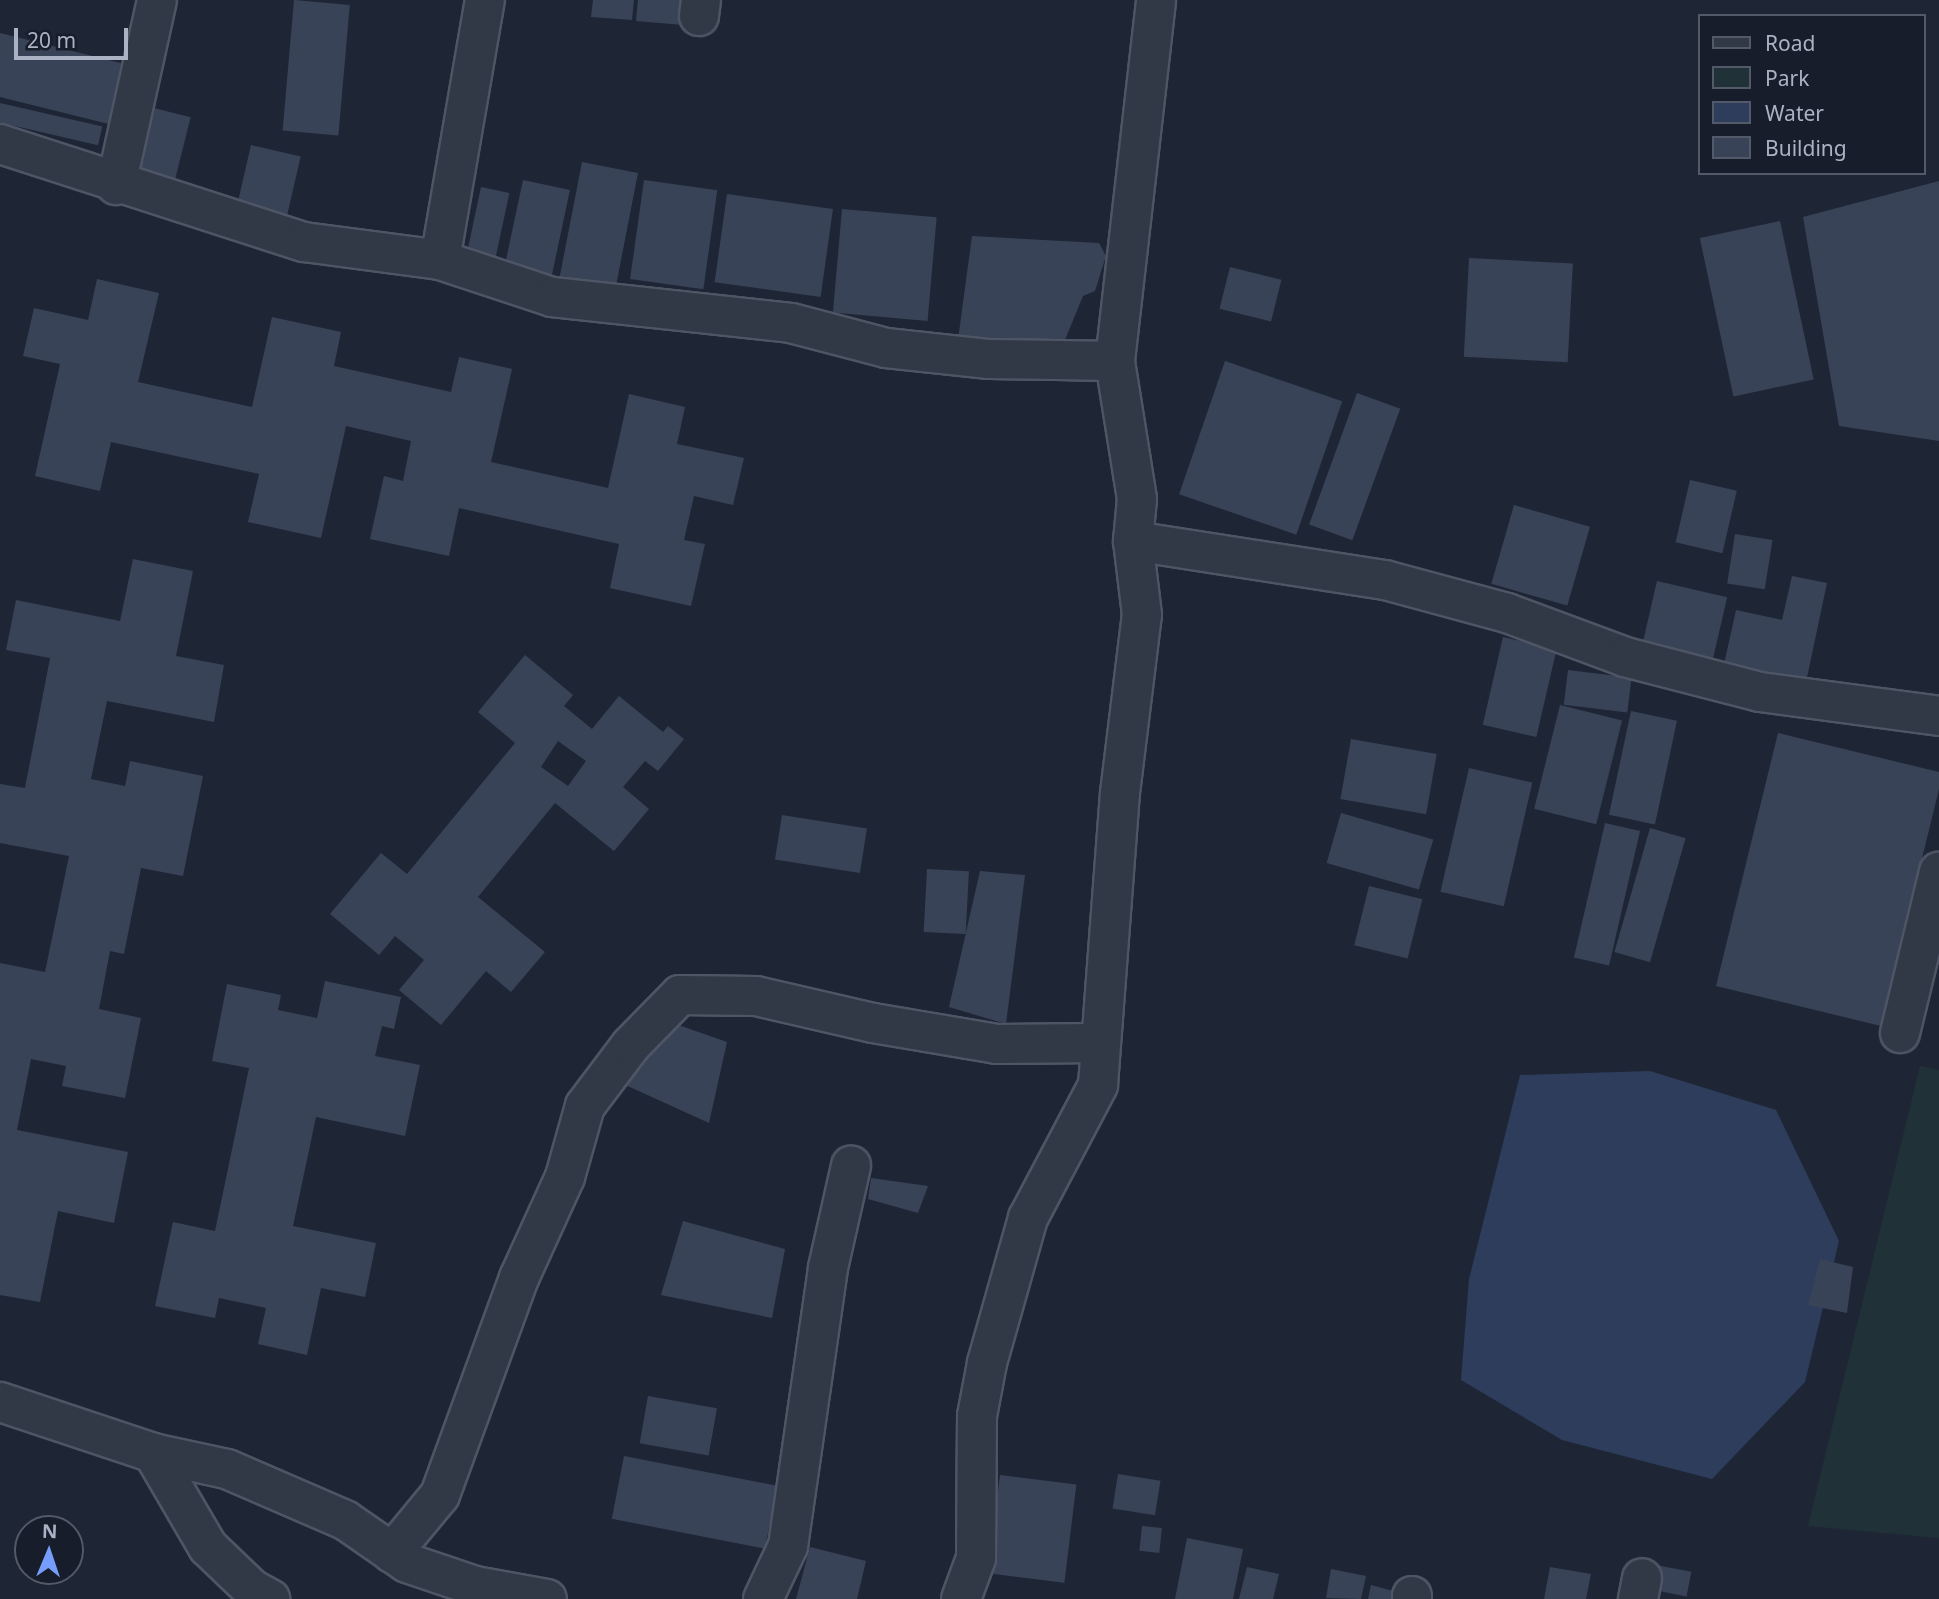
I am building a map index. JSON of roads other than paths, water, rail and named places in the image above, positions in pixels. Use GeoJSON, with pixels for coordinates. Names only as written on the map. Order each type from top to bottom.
{"type":"FeatureCollection","features":[{"type":"Feature","properties":{"kind":"street"},"geometry":{"type":"LineString","coordinates":[[116,185],[157,0]]}},
{"type":"Feature","properties":{"kind":"street"},"geometry":{"type":"LineString","coordinates":[[440,260],[485,0]]}},
{"type":"Feature","properties":{"kind":"street"},"geometry":{"type":"LineString","coordinates":[[961,1599],[976,1558],[977,1416],[987,1363],[1028,1218],[1098,1085],[1099,1043],[1120,793],[1142,615],[1133,541],[1137,499],[1115,361],[1156,0]]}},
{"type":"Feature","properties":{"kind":"street"},"geometry":{"type":"LineString","coordinates":[[0,144],[30,150],[116,185],[304,242],[440,260],[552,297],[791,323],[886,348],[989,359],[1115,361]]}},
{"type":"Feature","properties":{"kind":"street"},"geometry":{"type":"LineString","coordinates":[[1133,541],[1385,580],[1507,613],[1625,657],[1760,692],[1939,716]]}},
{"type":"Feature","properties":{"kind":"street"},"geometry":{"type":"LineString","coordinates":[[1900,1033],[1939,872]]}},
{"type":"Feature","properties":{"kind":"street"},"geometry":{"type":"LineString","coordinates":[[392,1553],[440,1495],[519,1278],[565,1177],[585,1106],[631,1045],[680,995],[756,996],[873,1023],[997,1044],[1099,1043]]}},
{"type":"Feature","properties":{"kind":"street"},"geometry":{"type":"LineString","coordinates":[[763,1599],[788,1546],[828,1268],[851,1166]]}},
{"type":"Feature","properties":{"kind":"street"},"geometry":{"type":"LineString","coordinates":[[0,1402],[153,1453],[227,1469],[345,1520],[407,1563],[475,1586],[547,1599]]}},
{"type":"Feature","properties":{"kind":"street"},"geometry":{"type":"LineString","coordinates":[[153,1453],[208,1547],[251,1589],[270,1599]]}},
{"type":"Feature","properties":{"kind":"water"},"geometry":{"type":"Polygon","coordinates":[[[1650,1071],[1776,1110],[1839,1241],[1805,1382],[1712,1479],[1562,1440],[1461,1380],[1469,1279],[1520,1075],[1650,1071]]]}}]}
